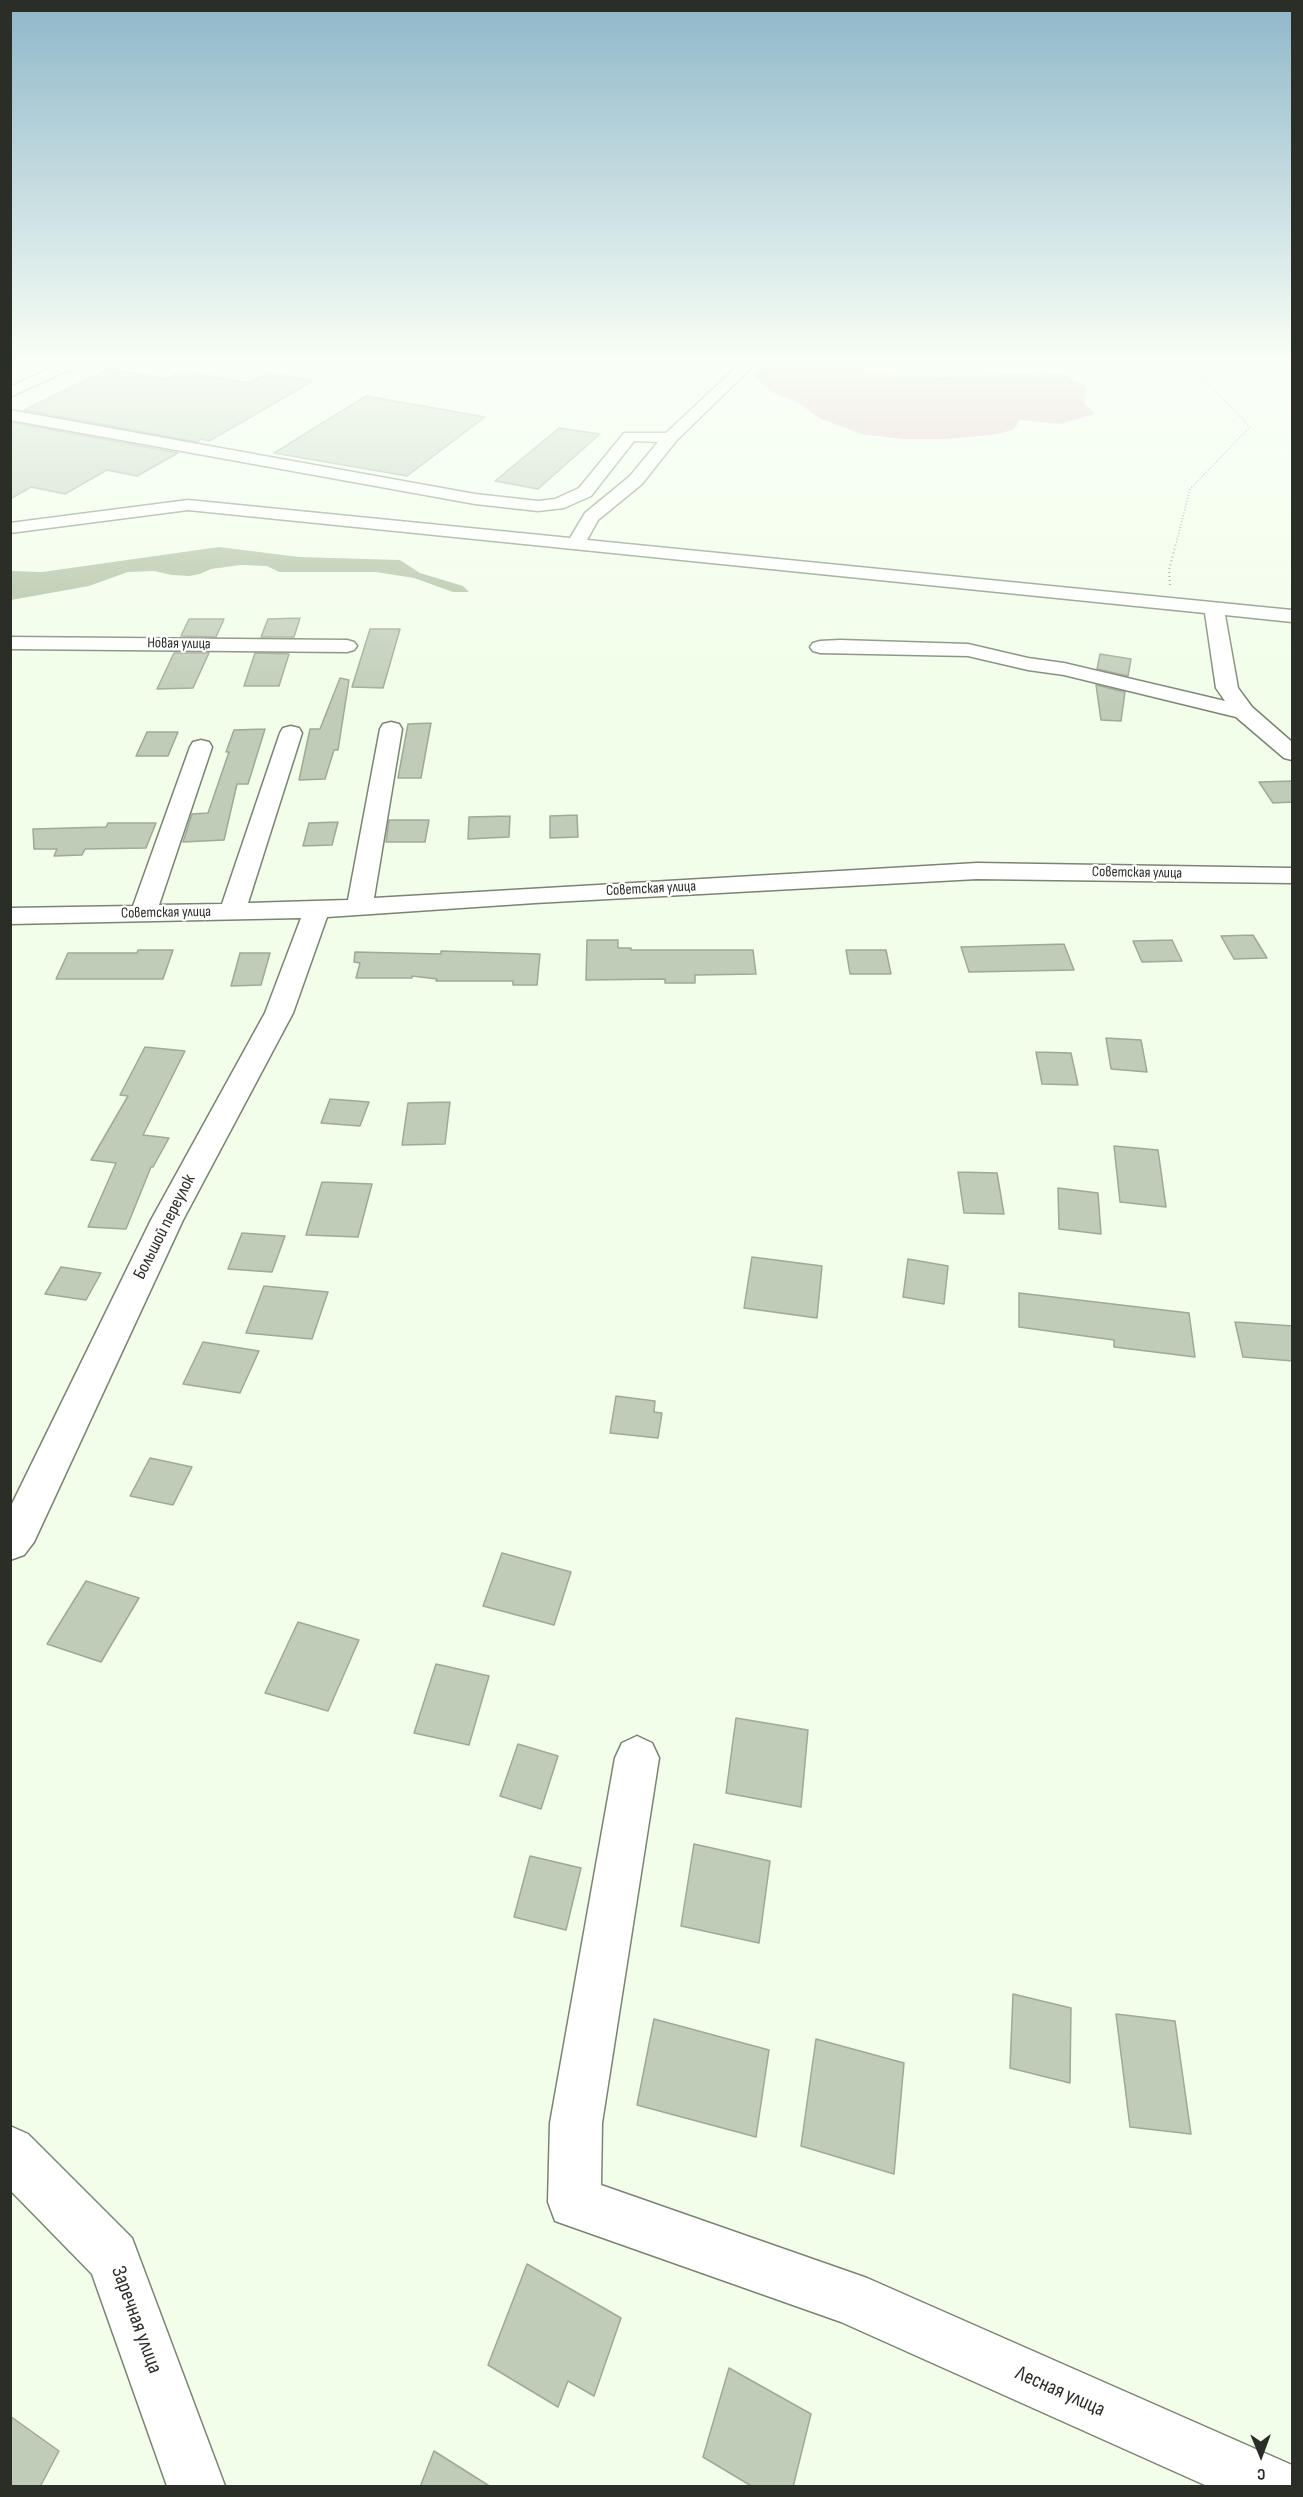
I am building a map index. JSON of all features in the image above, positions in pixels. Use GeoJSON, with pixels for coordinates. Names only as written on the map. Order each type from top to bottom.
{"type":"FeatureCollection","features":[{"type":"Feature","properties":{"kind":"street"},"geometry":{"type":"LineString","coordinates":[[351,477],[475,499],[538,506],[558,504],[585,492],[597,477]]}},
{"type":"Feature","properties":{"kind":"street"},"geometry":{"type":"LineString","coordinates":[[575,545],[591,517],[639,477]]}},
{"type":"Feature","properties":{"kind":"street"},"geometry":{"type":"LineString","coordinates":[[10,528],[188,504],[1293,616]]}},
{"type":"Feature","properties":{"kind":"street"},"geometry":{"type":"LineString","coordinates":[[1214,609],[1227,688],[1244,712],[1293,753]]}},
{"type":"Feature","properties":{"kind":"street","name":"Новая улица"},"geometry":{"type":"LineString","coordinates":[[10,643],[347,646]]}},
{"type":"Feature","properties":{"kind":"street"},"geometry":{"type":"LineString","coordinates":[[820,647],[968,650],[1028,664],[1064,669],[1244,712]]}},
{"type":"Feature","properties":{"kind":"street"},"geometry":{"type":"LineString","coordinates":[[360,908],[391,729]]}},
{"type":"Feature","properties":{"kind":"street"},"geometry":{"type":"LineString","coordinates":[[232,912],[291,733]]}},
{"type":"Feature","properties":{"kind":"street"},"geometry":{"type":"LineString","coordinates":[[143,914],[201,747]]}},
{"type":"Feature","properties":{"kind":"street","name":"Советская улица"},"geometry":{"type":"LineString","coordinates":[[10,916],[360,908],[535,895],[977,871],[1293,876]]}},
{"type":"Feature","properties":{"kind":"street","name":"Большой переулок"},"geometry":{"type":"LineString","coordinates":[[10,1542],[20,1529],[167,1220],[279,1013],[317,910]]}},
{"type":"Feature","properties":{"kind":"street","name":"Лесная улица"},"geometry":{"type":"LineString","coordinates":[[637,1758],[576,2123],[574,2202],[848,2297],[1274,2487]]}},
{"type":"Feature","properties":{"kind":"street","name":"Заречная улица"},"geometry":{"type":"LineString","coordinates":[[10,2152],[113,2258],[196,2487]]}},
{"type":"Feature","properties":{"kind":"path"},"geometry":{"type":"LineString","coordinates":[[1170,604],[1169,570],[1190,489],[1202,477]]}},
{"type":"Feature","properties":{"kind":"shaded area"},"geometry":{"type":"Polygon","coordinates":[[[219,547],[299,557],[400,560],[420,573],[463,586],[469,592],[453,592],[414,578],[376,572],[279,572],[267,566],[241,565],[211,569],[189,576],[154,571],[128,572],[89,586],[11,600],[11,571],[42,572],[219,547]]]}},
{"type":"Feature","properties":{"kind":"building"},"geometry":{"type":"Polygon","coordinates":[[[10,477],[96,477],[65,494],[31,487],[10,499],[10,477]]]}},
{"type":"Feature","properties":{"kind":"building"},"geometry":{"type":"Polygon","coordinates":[[[500,477],[552,477],[538,489],[495,481],[500,477]]]}},
{"type":"Feature","properties":{"kind":"building"},"geometry":{"type":"Polygon","coordinates":[[[300,618],[294,637],[261,637],[268,619],[300,618]]]}},
{"type":"Feature","properties":{"kind":"building"},"geometry":{"type":"Polygon","coordinates":[[[189,619],[224,619],[216,637],[181,636],[189,619]]]}},
{"type":"Feature","properties":{"kind":"building"},"geometry":{"type":"Polygon","coordinates":[[[370,629],[400,629],[383,688],[352,687],[370,629]]]}},
{"type":"Feature","properties":{"kind":"building"},"geometry":{"type":"Polygon","coordinates":[[[174,653],[209,653],[193,688],[157,689],[174,653]]]}},
{"type":"Feature","properties":{"kind":"building"},"geometry":{"type":"Polygon","coordinates":[[[255,653],[289,654],[279,686],[244,686],[255,653]]]}},
{"type":"Feature","properties":{"kind":"building"},"geometry":{"type":"Polygon","coordinates":[[[1100,654],[1131,659],[1128,676],[1097,669],[1100,654]]]}},
{"type":"Feature","properties":{"kind":"building"},"geometry":{"type":"Polygon","coordinates":[[[340,678],[349,680],[338,750],[334,750],[325,779],[299,780],[310,729],[320,729],[340,678]]]}},
{"type":"Feature","properties":{"kind":"building"},"geometry":{"type":"Polygon","coordinates":[[[1096,685],[1125,692],[1121,721],[1101,720],[1096,685]]]}},
{"type":"Feature","properties":{"kind":"building"},"geometry":{"type":"Polygon","coordinates":[[[431,723],[421,778],[398,778],[408,724],[431,723]]]}},
{"type":"Feature","properties":{"kind":"building"},"geometry":{"type":"Polygon","coordinates":[[[265,729],[248,784],[237,784],[224,840],[183,842],[192,814],[208,813],[229,752],[226,752],[234,730],[265,729]]]}},
{"type":"Feature","properties":{"kind":"building"},"geometry":{"type":"Polygon","coordinates":[[[147,732],[178,732],[168,756],[136,756],[147,732]]]}},
{"type":"Feature","properties":{"kind":"building"},"geometry":{"type":"Polygon","coordinates":[[[1293,781],[1293,802],[1273,803],[1259,782],[1293,781]]]}},
{"type":"Feature","properties":{"kind":"building"},"geometry":{"type":"Polygon","coordinates":[[[577,815],[578,837],[550,838],[550,816],[577,815]]]}},
{"type":"Feature","properties":{"kind":"building"},"geometry":{"type":"Polygon","coordinates":[[[510,816],[509,837],[468,839],[469,817],[510,816]]]}},
{"type":"Feature","properties":{"kind":"building"},"geometry":{"type":"Polygon","coordinates":[[[389,820],[429,820],[425,842],[386,842],[389,820]]]}},
{"type":"Feature","properties":{"kind":"building"},"geometry":{"type":"Polygon","coordinates":[[[338,822],[332,845],[303,846],[309,823],[338,822]]]}},
{"type":"Feature","properties":{"kind":"building"},"geometry":{"type":"Polygon","coordinates":[[[108,823],[156,823],[146,848],[85,849],[82,855],[54,856],[57,849],[34,849],[33,829],[106,827],[108,823]]]}},
{"type":"Feature","properties":{"kind":"building"},"geometry":{"type":"Polygon","coordinates":[[[1253,935],[1267,958],[1234,959],[1221,936],[1253,935]]]}},
{"type":"Feature","properties":{"kind":"building"},"geometry":{"type":"Polygon","coordinates":[[[587,940],[618,940],[618,948],[631,948],[631,950],[753,950],[756,974],[695,975],[695,983],[665,983],[665,979],[586,980],[587,940]]]}},
{"type":"Feature","properties":{"kind":"building"},"geometry":{"type":"Polygon","coordinates":[[[1172,940],[1182,961],[1142,962],[1133,941],[1172,940]]]}},
{"type":"Feature","properties":{"kind":"building"},"geometry":{"type":"Polygon","coordinates":[[[1064,944],[1074,970],[969,972],[961,947],[1064,944]]]}},
{"type":"Feature","properties":{"kind":"building"},"geometry":{"type":"Polygon","coordinates":[[[138,950],[173,950],[163,979],[56,979],[68,953],[137,953],[138,950]]]}},
{"type":"Feature","properties":{"kind":"building"},"geometry":{"type":"Polygon","coordinates":[[[846,950],[886,950],[891,974],[850,974],[846,950]]]}},
{"type":"Feature","properties":{"kind":"building"},"geometry":{"type":"Polygon","coordinates":[[[441,951],[540,954],[537,985],[513,985],[513,981],[436,981],[437,979],[412,976],[412,978],[356,978],[360,963],[354,962],[355,952],[441,954],[441,951]]]}},
{"type":"Feature","properties":{"kind":"building"},"geometry":{"type":"Polygon","coordinates":[[[240,953],[270,953],[261,985],[231,986],[240,953]]]}},
{"type":"Feature","properties":{"kind":"building"},"geometry":{"type":"Polygon","coordinates":[[[1106,1038],[1141,1040],[1147,1072],[1111,1069],[1106,1038]]]}},
{"type":"Feature","properties":{"kind":"building"},"geometry":{"type":"Polygon","coordinates":[[[145,1047],[185,1051],[143,1135],[169,1138],[151,1167],[126,1229],[88,1227],[116,1163],[91,1160],[128,1096],[120,1095],[145,1047]]]}},
{"type":"Feature","properties":{"kind":"building"},"geometry":{"type":"Polygon","coordinates":[[[1036,1052],[1071,1053],[1078,1085],[1042,1084],[1036,1052]]]}},
{"type":"Feature","properties":{"kind":"building"},"geometry":{"type":"Polygon","coordinates":[[[330,1099],[369,1102],[360,1126],[321,1123],[330,1099]]]}},
{"type":"Feature","properties":{"kind":"building"},"geometry":{"type":"Polygon","coordinates":[[[450,1102],[445,1144],[402,1145],[408,1103],[450,1102]]]}},
{"type":"Feature","properties":{"kind":"building"},"geometry":{"type":"Polygon","coordinates":[[[1114,1146],[1158,1150],[1166,1207],[1120,1202],[1114,1146]]]}},
{"type":"Feature","properties":{"kind":"building"},"geometry":{"type":"Polygon","coordinates":[[[958,1172],[997,1173],[1004,1214],[964,1213],[958,1172]]]}},
{"type":"Feature","properties":{"kind":"building"},"geometry":{"type":"Polygon","coordinates":[[[322,1182],[372,1184],[358,1237],[306,1235],[322,1182]]]}},
{"type":"Feature","properties":{"kind":"building"},"geometry":{"type":"Polygon","coordinates":[[[1058,1188],[1098,1193],[1101,1234],[1059,1229],[1058,1188]]]}},
{"type":"Feature","properties":{"kind":"building"},"geometry":{"type":"Polygon","coordinates":[[[242,1233],[285,1236],[272,1272],[228,1269],[242,1233]]]}},
{"type":"Feature","properties":{"kind":"building"},"geometry":{"type":"Polygon","coordinates":[[[752,1257],[822,1266],[817,1318],[744,1308],[752,1257]]]}},
{"type":"Feature","properties":{"kind":"building"},"geometry":{"type":"Polygon","coordinates":[[[908,1259],[948,1266],[944,1304],[903,1297],[908,1259]]]}},
{"type":"Feature","properties":{"kind":"building"},"geometry":{"type":"Polygon","coordinates":[[[61,1267],[101,1273],[86,1300],[45,1294],[61,1267]]]}},
{"type":"Feature","properties":{"kind":"building"},"geometry":{"type":"Polygon","coordinates":[[[264,1286],[328,1292],[312,1339],[246,1333],[264,1286]]]}},
{"type":"Feature","properties":{"kind":"building"},"geometry":{"type":"Polygon","coordinates":[[[1019,1293],[1189,1313],[1195,1357],[1114,1347],[1114,1340],[1019,1327],[1019,1293]]]}},
{"type":"Feature","properties":{"kind":"building"},"geometry":{"type":"Polygon","coordinates":[[[1235,1322],[1293,1326],[1293,1361],[1243,1357],[1235,1322]]]}},
{"type":"Feature","properties":{"kind":"building"},"geometry":{"type":"Polygon","coordinates":[[[203,1342],[259,1351],[240,1393],[183,1384],[203,1342]]]}},
{"type":"Feature","properties":{"kind":"building"},"geometry":{"type":"Polygon","coordinates":[[[616,1396],[655,1401],[654,1412],[662,1413],[658,1438],[610,1433],[616,1396]]]}},
{"type":"Feature","properties":{"kind":"building"},"geometry":{"type":"Polygon","coordinates":[[[150,1458],[192,1467],[173,1505],[130,1496],[150,1458]]]}},
{"type":"Feature","properties":{"kind":"building"},"geometry":{"type":"Polygon","coordinates":[[[502,1553],[571,1572],[554,1625],[483,1606],[502,1553]]]}},
{"type":"Feature","properties":{"kind":"building"},"geometry":{"type":"Polygon","coordinates":[[[86,1581],[139,1598],[101,1662],[47,1644],[86,1581]]]}},
{"type":"Feature","properties":{"kind":"building"},"geometry":{"type":"Polygon","coordinates":[[[298,1622],[359,1640],[328,1711],[265,1693],[298,1622]]]}},
{"type":"Feature","properties":{"kind":"building"},"geometry":{"type":"Polygon","coordinates":[[[436,1664],[489,1676],[469,1745],[414,1733],[436,1664]]]}},
{"type":"Feature","properties":{"kind":"building"},"geometry":{"type":"Polygon","coordinates":[[[736,1718],[808,1730],[801,1807],[726,1793],[736,1718]]]}},
{"type":"Feature","properties":{"kind":"building"},"geometry":{"type":"Polygon","coordinates":[[[518,1744],[558,1756],[541,1809],[500,1796],[518,1744]]]}},
{"type":"Feature","properties":{"kind":"building"},"geometry":{"type":"Polygon","coordinates":[[[694,1844],[770,1861],[759,1943],[681,1926],[694,1844]]]}},
{"type":"Feature","properties":{"kind":"building"},"geometry":{"type":"Polygon","coordinates":[[[530,1856],[581,1868],[566,1930],[514,1917],[530,1856]]]}},
{"type":"Feature","properties":{"kind":"building"},"geometry":{"type":"Polygon","coordinates":[[[1013,1994],[1071,2008],[1070,2083],[1010,2068],[1013,1994]]]}},
{"type":"Feature","properties":{"kind":"building"},"geometry":{"type":"Polygon","coordinates":[[[1116,2014],[1175,2021],[1191,2134],[1130,2127],[1116,2014]]]}},
{"type":"Feature","properties":{"kind":"building"},"geometry":{"type":"Polygon","coordinates":[[[654,2019],[769,2050],[756,2137],[637,2105],[654,2019]]]}},
{"type":"Feature","properties":{"kind":"building"},"geometry":{"type":"Polygon","coordinates":[[[816,2039],[904,2063],[894,2174],[801,2146],[816,2039]]]}},
{"type":"Feature","properties":{"kind":"building"},"geometry":{"type":"Polygon","coordinates":[[[527,2264],[621,2318],[594,2396],[568,2381],[558,2407],[488,2365],[527,2264]]]}},
{"type":"Feature","properties":{"kind":"building"},"geometry":{"type":"Polygon","coordinates":[[[729,2368],[811,2414],[793,2487],[753,2487],[703,2457],[729,2368]]]}},
{"type":"Feature","properties":{"kind":"building"},"geometry":{"type":"Polygon","coordinates":[[[10,2416],[59,2451],[40,2487],[10,2487],[10,2416]]]}},
{"type":"Feature","properties":{"kind":"building"},"geometry":{"type":"Polygon","coordinates":[[[434,2451],[491,2487],[420,2487],[434,2451]]]}}]}
